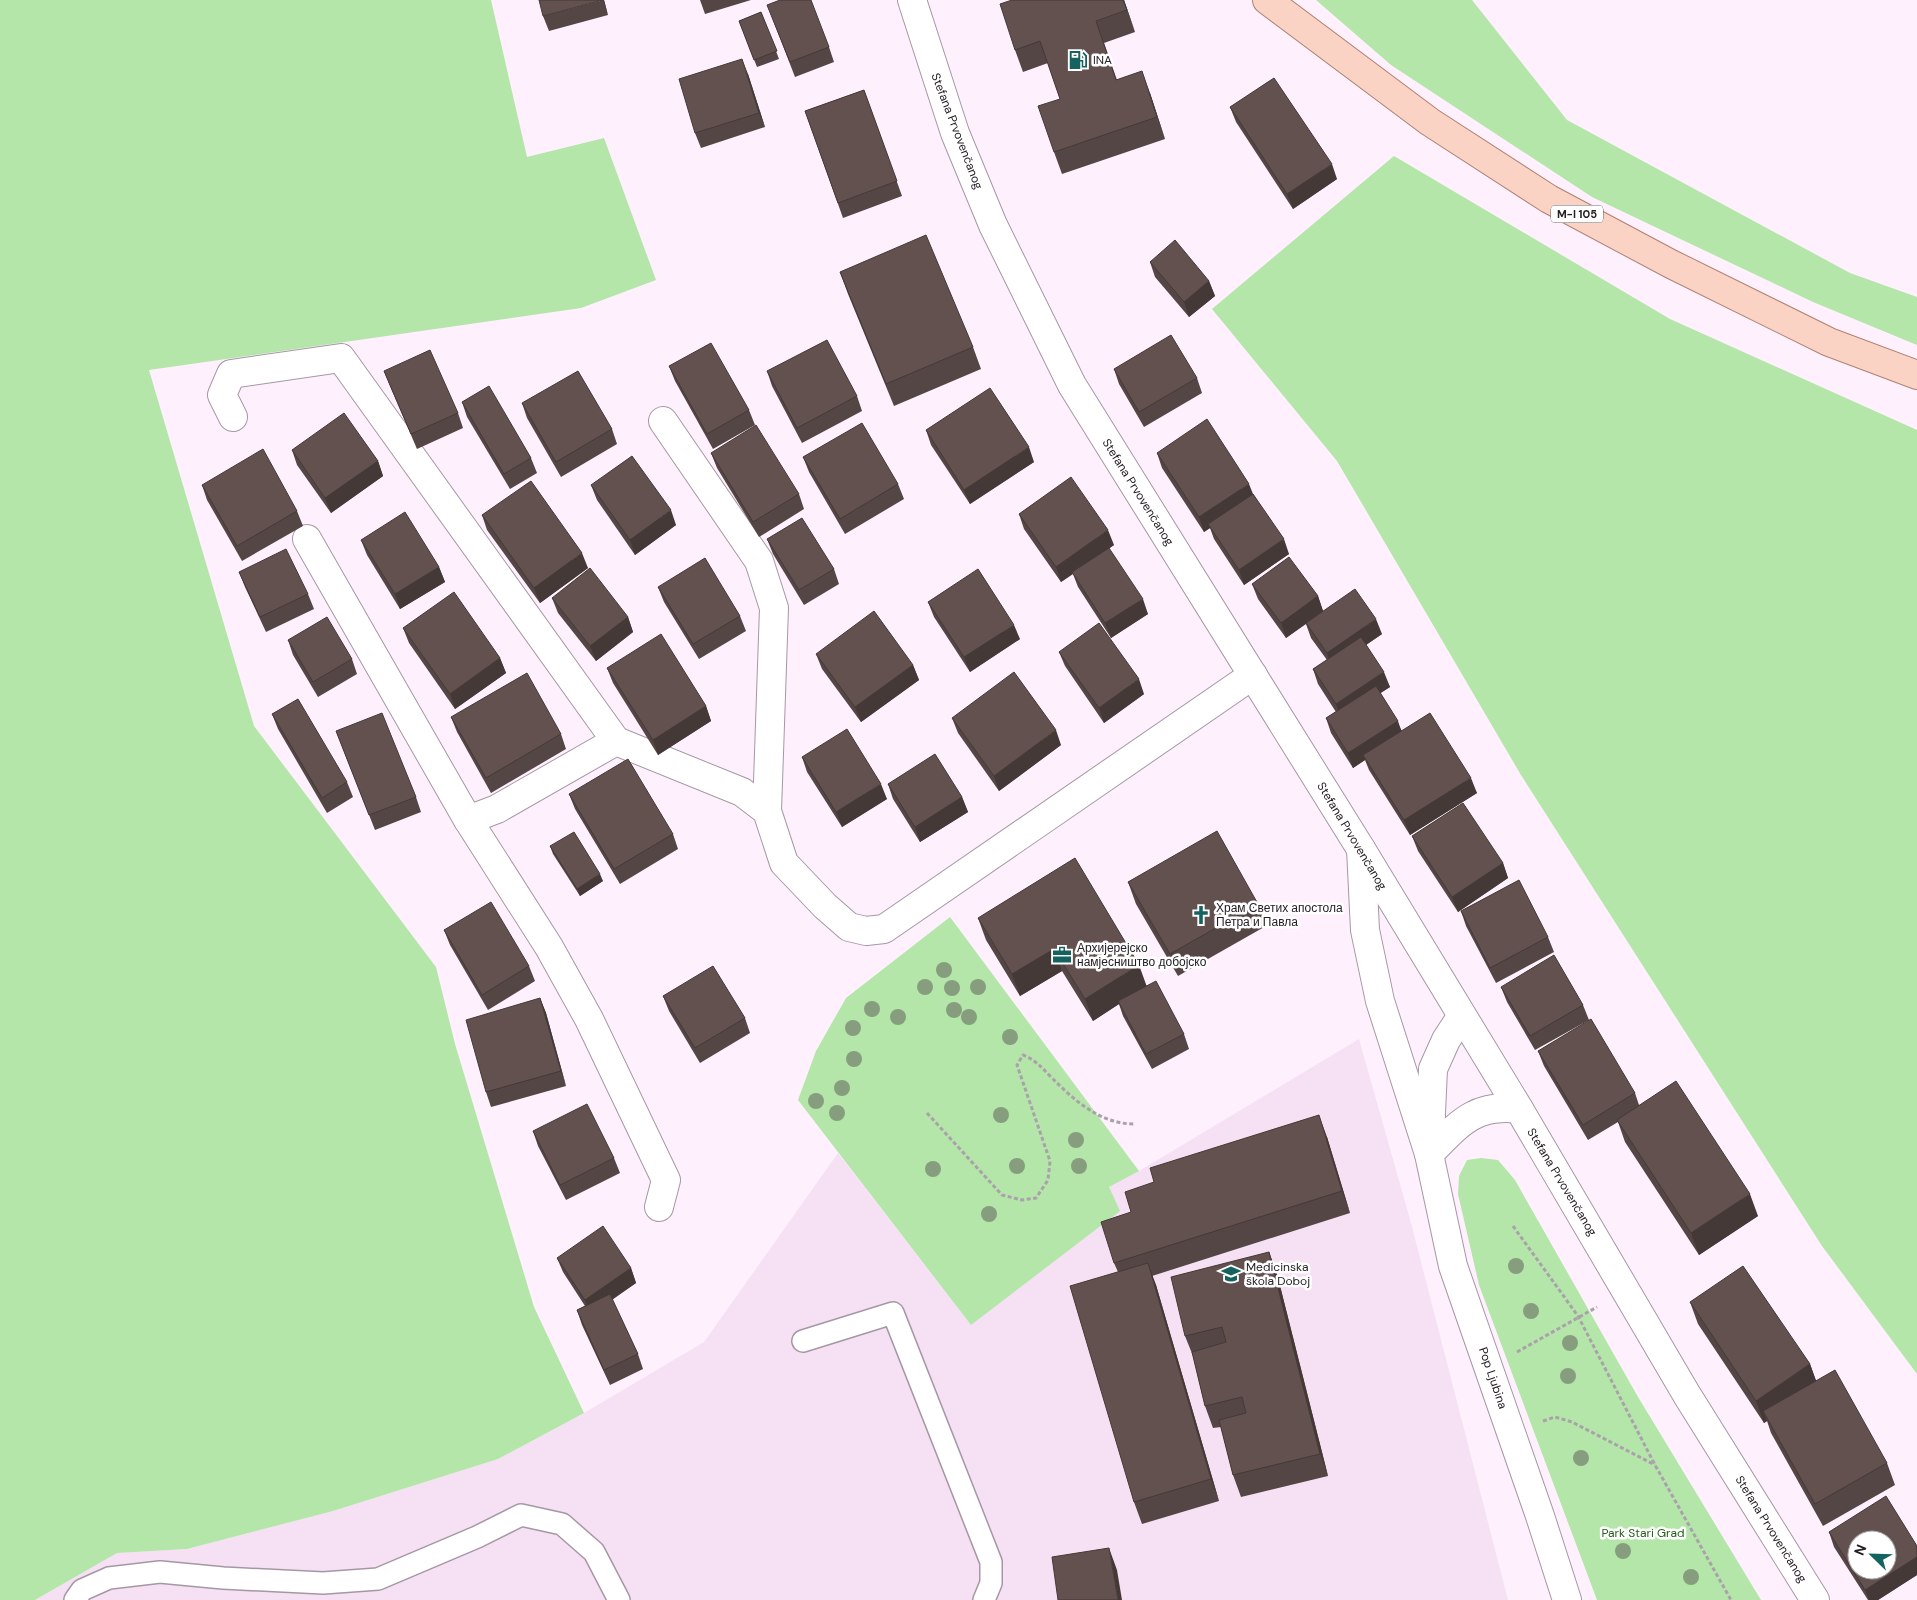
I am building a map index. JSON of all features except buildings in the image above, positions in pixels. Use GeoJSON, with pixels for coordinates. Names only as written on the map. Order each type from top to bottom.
{"type":"FeatureCollection","features":[{"type":"Feature","properties":{"kind":"main road","name":"M-I 105"},"geometry":{"type":"LineString","coordinates":[[1267,0],[1430,122],[1549,199],[1671,264],[1829,342],[1917,375]]}},
{"type":"Feature","properties":{"kind":"street"},"geometry":{"type":"LineString","coordinates":[[912,0],[928,52]]}},
{"type":"Feature","properties":{"kind":"street"},"geometry":{"type":"LineString","coordinates":[[928,0],[925,25],[928,52]]}},
{"type":"Feature","properties":{"kind":"street","name":"Stefana Prvovenčanog"},"geometry":{"type":"LineString","coordinates":[[928,52],[955,133],[993,225],[1072,386],[1361,849],[1461,1017],[1519,1109],[1687,1394],[1816,1600]]}},
{"type":"Feature","properties":{"kind":"street"},"geometry":{"type":"LineString","coordinates":[[233,417],[222,395],[231,374],[341,358],[616,741],[742,792],[767,811]]}},
{"type":"Feature","properties":{"kind":"street"},"geometry":{"type":"LineString","coordinates":[[663,422],[759,561],[774,608],[767,811],[784,863],[825,906],[849,927],[866,932],[884,929],[1253,675]]}},
{"type":"Feature","properties":{"kind":"street"},"geometry":{"type":"LineString","coordinates":[[307,539],[468,820],[549,947],[589,1019],[666,1180],[659,1207]]}},
{"type":"Feature","properties":{"kind":"street"},"geometry":{"type":"LineString","coordinates":[[468,820],[497,809],[616,741]]}},
{"type":"Feature","properties":{"kind":"street"},"geometry":{"type":"LineString","coordinates":[[1361,849],[1365,930],[1380,1000],[1429,1154]]}},
{"type":"Feature","properties":{"kind":"street"},"geometry":{"type":"LineString","coordinates":[[1429,1154],[1433,1069],[1446,1040],[1461,1017]]}},
{"type":"Feature","properties":{"kind":"street"},"geometry":{"type":"LineString","coordinates":[[1429,1154],[1471,1114],[1504,1107],[1519,1109]]}},
{"type":"Feature","properties":{"kind":"street","name":"Pop Ljubina"},"geometry":{"type":"LineString","coordinates":[[1429,1154],[1453,1266],[1540,1516],[1567,1600]]}},
{"type":"Feature","properties":{"kind":"lane"},"geometry":{"type":"LineString","coordinates":[[803,1341],[893,1313],[991,1562],[991,1583],[984,1600]]}},
{"type":"Feature","properties":{"kind":"lane"},"geometry":{"type":"LineString","coordinates":[[75,1600],[82,1590],[109,1578],[160,1572],[340,1591],[378,1579],[521,1516],[562,1524],[594,1552],[619,1600]]}},
{"type":"Feature","properties":{"kind":"path"},"geometry":{"type":"LineString","coordinates":[[927,1112],[1002,1195],[1022,1200],[1036,1198],[1048,1180],[1050,1161],[1017,1065],[1023,1055],[1033,1059],[1076,1103],[1118,1124],[1134,1124]]}},
{"type":"Feature","properties":{"kind":"path"},"geometry":{"type":"LineString","coordinates":[[1514,1226],[1578,1316],[1655,1465],[1731,1600]]}},
{"type":"Feature","properties":{"kind":"path"},"geometry":{"type":"LineString","coordinates":[[1509,1356],[1578,1316],[1604,1304]]}},
{"type":"Feature","properties":{"kind":"path"},"geometry":{"type":"LineString","coordinates":[[1541,1422],[1555,1416],[1572,1422],[1655,1465]]}},
{"type":"Feature","properties":{"kind":"shaded area"},"geometry":{"type":"Polygon","coordinates":[[[1359,1039],[1411,1223],[1508,1600],[35,1600],[117,1553],[187,1549],[333,1511],[498,1459],[584,1413],[704,1342],[838,1153],[971,1325],[1109,1187],[1139,1171],[1359,1039]]]}},
{"type":"Feature","properties":{"kind":"green space"},"geometry":{"type":"Polygon","coordinates":[[[0,0],[491,0],[527,157],[604,138],[656,280],[581,308],[149,370],[254,726],[436,967],[455,1044],[534,1307],[584,1413],[498,1459],[333,1511],[187,1549],[117,1553],[35,1600],[0,1600],[0,0]]]}},
{"type":"Feature","properties":{"kind":"green space"},"geometry":{"type":"Polygon","coordinates":[[[1316,0],[1472,0],[1567,120],[1850,273],[1917,297],[1917,345],[1813,302],[1592,197],[1391,65],[1316,0]]]}},
{"type":"Feature","properties":{"kind":"green space"},"geometry":{"type":"Polygon","coordinates":[[[1394,156],[1670,319],[1917,430],[1917,1374],[1822,1246],[1521,775],[1337,461],[1212,309],[1394,156]]]}},
{"type":"Feature","properties":{"kind":"green space"},"geometry":{"type":"Polygon","coordinates":[[[950,917],[1139,1171],[1109,1187],[1120,1211],[971,1325],[798,1100],[816,1051],[846,998],[950,917]]]}},
{"type":"Feature","properties":{"kind":"green space","name":"Park Stari Grad"},"geometry":{"type":"Polygon","coordinates":[[[1481,1158],[1498,1160],[1515,1180],[1638,1397],[1761,1600],[1597,1600],[1479,1285],[1458,1194],[1459,1176],[1467,1160],[1481,1158]]]}},
{"type":"Feature","properties":{"kind":"place","name":"INA"},"geometry":{"type":"Point","coordinates":[1078,60]}},
{"type":"Feature","properties":{"kind":"place","name":"Храм Светих апостола Петра и Павла"},"geometry":{"type":"Point","coordinates":[1201,915]}},
{"type":"Feature","properties":{"kind":"place","name":"Архијерејско намјесништво добојско"},"geometry":{"type":"Point","coordinates":[1062,955]}},
{"type":"Feature","properties":{"kind":"place","name":"Medicinska škola Doboj"},"geometry":{"type":"Point","coordinates":[1231,1274]}}]}
